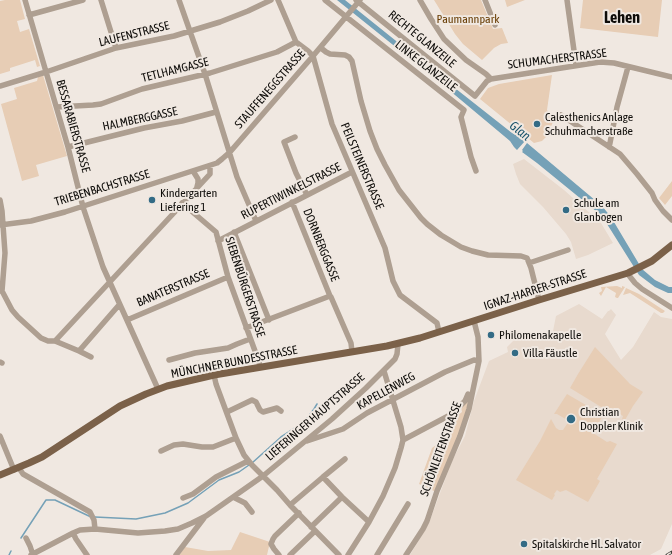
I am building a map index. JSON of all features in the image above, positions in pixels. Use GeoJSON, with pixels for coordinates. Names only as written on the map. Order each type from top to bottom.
{"type":"FeatureCollection","features":[{"type":"Feature","properties":{"kind":"main road","name":"IGNAZ-HARRER-STRASSE"},"geometry":{"type":"LineString","coordinates":[[398,344],[630,272],[644,266],[672,246]]}},
{"type":"Feature","properties":{"kind":"main road","name":"MÜNCHNER BUNDESSTRASSE"},"geometry":{"type":"LineString","coordinates":[[0,474],[17,469],[42,456],[111,412],[146,394],[167,386],[214,375],[398,344]]}},
{"type":"Feature","properties":{"kind":"street","name":"BESSARABIERSTRASSE"},"geometry":{"type":"LineString","coordinates":[[25,0],[57,107],[84,207],[103,267],[158,390]]}},
{"type":"Feature","properties":{"kind":"street"},"geometry":{"type":"LineString","coordinates":[[29,15],[83,0]]}},
{"type":"Feature","properties":{"kind":"street"},"geometry":{"type":"LineString","coordinates":[[101,0],[116,48]]}},
{"type":"Feature","properties":{"kind":"street"},"geometry":{"type":"LineString","coordinates":[[179,0],[239,182],[256,221]]}},
{"type":"Feature","properties":{"kind":"street","name":"LAUFENSTRASSE"},"geometry":{"type":"LineString","coordinates":[[0,86],[116,48],[174,36],[220,22],[271,0]]}},
{"type":"Feature","properties":{"kind":"street"},"geometry":{"type":"LineString","coordinates":[[278,0],[296,42],[313,56]]}},
{"type":"Feature","properties":{"kind":"street","name":"LINKE GLANZEILE"},"geometry":{"type":"LineString","coordinates":[[325,0],[348,16],[464,110],[461,117],[469,151],[476,171]]}},
{"type":"Feature","properties":{"kind":"street"},"geometry":{"type":"LineString","coordinates":[[420,0],[430,19],[444,38],[466,60],[491,79]]}},
{"type":"Feature","properties":{"kind":"street"},"geometry":{"type":"LineString","coordinates":[[485,0],[496,25]]}},
{"type":"Feature","properties":{"kind":"street"},"geometry":{"type":"LineString","coordinates":[[567,0],[576,65]]}},
{"type":"Feature","properties":{"kind":"street","name":"STAUFFENEGGSTRASSE"},"geometry":{"type":"LineString","coordinates":[[55,341],[210,174],[210,166],[230,152],[321,48],[348,16],[358,1]]}},
{"type":"Feature","properties":{"kind":"street","name":"RECHTE GLANZEILE"},"geometry":{"type":"LineString","coordinates":[[358,1],[476,96],[487,81],[491,79]]}},
{"type":"Feature","properties":{"kind":"street","name":"TETLHAMGASSE"},"geometry":{"type":"LineString","coordinates":[[57,107],[101,104],[142,89],[204,74],[277,52],[296,42]]}},
{"type":"Feature","properties":{"kind":"street"},"geometry":{"type":"LineString","coordinates":[[321,48],[330,54],[345,55],[352,61],[360,101],[370,131],[385,165],[399,190],[425,222],[440,235],[461,247],[472,251],[495,256],[521,256],[526,258],[531,268],[539,300]]}},
{"type":"Feature","properties":{"kind":"street","name":"PEILSTEINERSTRASSE"},"geometry":{"type":"LineString","coordinates":[[313,56],[332,124],[387,252],[393,281],[403,297],[436,324],[439,332]]}},
{"type":"Feature","properties":{"kind":"street","name":"SCHUMACHERSTRASSE"},"geometry":{"type":"LineString","coordinates":[[491,79],[600,62],[610,62],[672,77]]}},
{"type":"Feature","properties":{"kind":"street"},"geometry":{"type":"LineString","coordinates":[[609,147],[617,107],[628,67]]}},
{"type":"Feature","properties":{"kind":"street","name":"HALMBERGGASSE"},"geometry":{"type":"LineString","coordinates":[[68,147],[216,112]]}},
{"type":"Feature","properties":{"kind":"street"},"geometry":{"type":"LineString","coordinates":[[561,115],[620,154],[652,193],[663,211],[672,220]]}},
{"type":"Feature","properties":{"kind":"street","name":"DORNBERGGASSE"},"geometry":{"type":"LineString","coordinates":[[295,137],[284,142],[293,166],[307,195]]}},
{"type":"Feature","properties":{"kind":"street","name":"TRIEBENBACHSTRASSE"},"geometry":{"type":"LineString","coordinates":[[2,225],[31,221],[84,207],[210,166]]}},
{"type":"Feature","properties":{"kind":"street"},"geometry":{"type":"LineString","coordinates":[[193,171],[198,179],[197,187]]}},
{"type":"Feature","properties":{"kind":"street","name":"RUPERTIWINKELSTRASSE"},"geometry":{"type":"LineString","coordinates":[[218,241],[352,172]]}},
{"type":"Feature","properties":{"kind":"street"},"geometry":{"type":"LineString","coordinates":[[0,200],[5,253],[1,291],[12,310],[41,338],[48,341],[55,341],[91,357]]}},
{"type":"Feature","properties":{"kind":"street","name":"DORNBERGGASSE"},"geometry":{"type":"LineString","coordinates":[[292,202],[330,296],[351,343],[352,352]]}},
{"type":"Feature","properties":{"kind":"street","name":"SIEBENBÜRGERSTRASSE"},"geometry":{"type":"LineString","coordinates":[[182,203],[216,232],[228,277],[260,367]]}},
{"type":"Feature","properties":{"kind":"street"},"geometry":{"type":"LineString","coordinates":[[234,232],[268,320]]}},
{"type":"Feature","properties":{"kind":"street"},"geometry":{"type":"LineString","coordinates":[[529,263],[568,250]]}},
{"type":"Feature","properties":{"kind":"street"},"geometry":{"type":"LineString","coordinates":[[630,272],[635,283],[672,308]]}},
{"type":"Feature","properties":{"kind":"street","name":"BANATERSTRASSE"},"geometry":{"type":"LineString","coordinates":[[127,320],[228,277]]}},
{"type":"Feature","properties":{"kind":"street","name":"DORNBERGGASSE"},"geometry":{"type":"LineString","coordinates":[[246,328],[330,296]]}},
{"type":"Feature","properties":{"kind":"street"},"geometry":{"type":"LineString","coordinates":[[79,351],[120,305]]}},
{"type":"Feature","properties":{"kind":"street","name":"SCHÖNLEITENSTRASSE"},"geometry":{"type":"LineString","coordinates":[[406,555],[423,529],[427,520],[469,409],[479,360],[478,337],[474,321]]}},
{"type":"Feature","properties":{"kind":"street"},"geometry":{"type":"LineString","coordinates":[[169,360],[196,353],[228,348],[250,339]]}},
{"type":"Feature","properties":{"kind":"street","name":"LIEFERINGER HAUPTSTRASSE"},"geometry":{"type":"LineString","coordinates":[[32,555],[80,530],[95,529],[135,533],[165,531],[178,529],[206,516],[263,476],[354,400],[395,359],[398,344]]}},
{"type":"Feature","properties":{"kind":"street","name":"KAPELLENWEG"},"geometry":{"type":"LineString","coordinates":[[304,443],[343,430],[367,413],[392,399],[445,372],[474,360],[479,360]]}},
{"type":"Feature","properties":{"kind":"street"},"geometry":{"type":"LineString","coordinates":[[348,555],[369,522],[383,496],[396,468],[403,440],[401,427],[384,371]]}},
{"type":"Feature","properties":{"kind":"street"},"geometry":{"type":"LineString","coordinates":[[214,375],[236,438],[241,450],[250,463],[339,555]]}},
{"type":"Feature","properties":{"kind":"street"},"geometry":{"type":"LineString","coordinates":[[403,440],[452,414],[465,400],[468,394]]}},
{"type":"Feature","properties":{"kind":"street"},"geometry":{"type":"LineString","coordinates":[[227,413],[250,400],[255,401],[260,410],[263,412],[277,408],[281,411]]}},
{"type":"Feature","properties":{"kind":"street"},"geometry":{"type":"LineString","coordinates":[[0,436],[17,469],[23,474],[90,512],[95,529]]}},
{"type":"Feature","properties":{"kind":"street"},"geometry":{"type":"LineString","coordinates":[[161,451],[174,445],[183,444],[213,447],[236,438]]}},
{"type":"Feature","properties":{"kind":"street"},"geometry":{"type":"LineString","coordinates":[[290,505],[345,459]]}},
{"type":"Feature","properties":{"kind":"street"},"geometry":{"type":"LineString","coordinates":[[183,498],[193,494],[216,477],[250,463]]}},
{"type":"Feature","properties":{"kind":"street"},"geometry":{"type":"LineString","coordinates":[[323,477],[369,522]]}},
{"type":"Feature","properties":{"kind":"street"},"geometry":{"type":"LineString","coordinates":[[233,497],[245,502],[252,512]]}},
{"type":"Feature","properties":{"kind":"street"},"geometry":{"type":"LineString","coordinates":[[290,555],[342,497]]}},
{"type":"Feature","properties":{"kind":"street"},"geometry":{"type":"LineString","coordinates":[[377,555],[408,504]]}},
{"type":"Feature","properties":{"kind":"street"},"geometry":{"type":"LineString","coordinates":[[278,555],[272,544],[273,539],[299,513]]}},
{"type":"Feature","properties":{"kind":"street"},"geometry":{"type":"LineString","coordinates":[[176,555],[206,516]]}},
{"type":"Feature","properties":{"kind":"street"},"geometry":{"type":"LineString","coordinates":[[73,533],[87,555]]}},
{"type":"Feature","properties":{"kind":"street"},"geometry":{"type":"LineString","coordinates":[[26,538],[32,555]]}},
{"type":"Feature","properties":{"kind":"shaded area","name":"Schule am Glanbogen"},"geometry":{"type":"Polygon","coordinates":[[[524,159],[564,190],[601,223],[613,243],[576,259],[571,242],[566,234],[543,207],[520,184],[513,164],[524,159]]]}},
{"type":"Feature","properties":{"kind":"shaded area","name":"Christian Doppler Klinik"},"geometry":{"type":"Polygon","coordinates":[[[579,304],[602,319],[611,309],[616,315],[605,334],[621,360],[633,347],[654,312],[661,317],[672,319],[672,524],[661,549],[650,555],[410,555],[429,523],[452,461],[465,436],[474,401],[489,361],[508,352],[507,347],[516,338],[553,331],[556,316],[579,304]]]}},
{"type":"Feature","properties":{"kind":"green space"},"geometry":{"type":"Polygon","coordinates":[[[20,0],[25,19],[17,21],[20,32],[29,29],[40,66],[37,67],[35,60],[10,68],[10,71],[0,74],[0,1],[20,0]]]}},
{"type":"Feature","properties":{"kind":"green space","name":"Paumannpark"},"geometry":{"type":"Polygon","coordinates":[[[434,0],[481,0],[493,29],[502,28],[508,43],[501,44],[494,48],[482,60],[463,44],[455,34],[434,0]]]}},
{"type":"Feature","properties":{"kind":"green space"},"geometry":{"type":"Polygon","coordinates":[[[505,0],[525,0],[507,7],[505,0]]]}},
{"type":"Feature","properties":{"kind":"green space"},"geometry":{"type":"Polygon","coordinates":[[[583,0],[662,0],[658,37],[580,28],[583,0]]]}},
{"type":"Feature","properties":{"kind":"green space"},"geometry":{"type":"Polygon","coordinates":[[[43,75],[67,156],[36,165],[39,176],[22,181],[1,104],[17,99],[14,88],[37,81],[38,77],[43,75]]]}},
{"type":"Feature","properties":{"kind":"green space"},"geometry":{"type":"Polygon","coordinates":[[[552,75],[547,110],[554,120],[546,137],[542,141],[534,143],[480,99],[488,88],[499,84],[552,75]]]}},
{"type":"Feature","properties":{"kind":"green space"},"geometry":{"type":"Polygon","coordinates":[[[672,181],[672,196],[665,205],[659,198],[672,181]]]}},
{"type":"Feature","properties":{"kind":"green space"},"geometry":{"type":"Polygon","coordinates":[[[617,286],[622,288],[622,286],[625,287],[618,298],[615,297],[616,293],[606,287],[601,296],[599,293],[602,291],[601,287],[617,286]]]}},
{"type":"Feature","properties":{"kind":"green space"},"geometry":{"type":"Polygon","coordinates":[[[626,288],[639,294],[665,311],[661,313],[630,293],[623,295],[626,288]]]}},
{"type":"Feature","properties":{"kind":"green space"},"geometry":{"type":"Polygon","coordinates":[[[595,347],[630,384],[643,392],[625,420],[622,419],[623,416],[614,410],[611,413],[570,388],[595,347]]]}},
{"type":"Feature","properties":{"kind":"green space"},"geometry":{"type":"Polygon","coordinates":[[[469,394],[466,415],[436,492],[419,484],[432,448],[451,434],[446,424],[462,412],[461,407],[469,394]]]}},
{"type":"Feature","properties":{"kind":"green space"},"geometry":{"type":"Polygon","coordinates":[[[567,394],[603,415],[593,433],[607,442],[610,441],[617,444],[597,479],[600,481],[588,502],[566,490],[560,492],[557,490],[552,500],[516,480],[540,441],[551,419],[556,428],[559,430],[563,430],[569,421],[557,414],[554,414],[567,394]]]}},
{"type":"Feature","properties":{"kind":"green space"},"geometry":{"type":"Polygon","coordinates":[[[240,532],[270,542],[267,555],[179,555],[185,547],[208,551],[231,550],[240,532]]]}},
{"type":"Feature","properties":{"kind":"water"},"geometry":{"type":"Polygon","coordinates":[[[337,0],[345,0],[512,133],[525,141],[517,150],[510,141],[443,85],[337,0]]]}},
{"type":"Feature","properties":{"kind":"water"},"geometry":{"type":"Polygon","coordinates":[[[527,143],[602,206],[611,217],[642,269],[655,280],[672,287],[672,293],[668,293],[655,287],[639,275],[602,216],[522,152],[527,143]]]}},
{"type":"Feature","properties":{"kind":"waterway"},"geometry":{"type":"LineString","coordinates":[[252,463],[281,437],[304,422],[317,404]]}},
{"type":"Feature","properties":{"kind":"waterway"},"geometry":{"type":"LineString","coordinates":[[95,517],[136,519],[165,513],[188,503],[219,480],[239,472],[249,465]]}},
{"type":"Feature","properties":{"kind":"waterway"},"geometry":{"type":"LineString","coordinates":[[21,538],[46,500],[55,500],[91,517]]}},
{"type":"Feature","properties":{"kind":"waterway"},"geometry":{"type":"LineString","coordinates":[[9,555],[11,551]]}},
{"type":"Feature","properties":{"kind":"railway"},"geometry":{"type":"LineString","coordinates":[[667,555],[672,552]]}},
{"type":"Feature","properties":{"kind":"place","name":"Calesthenics Anlage Schuhmacherstraße"},"geometry":{"type":"Point","coordinates":[537,124]}},
{"type":"Feature","properties":{"kind":"place","name":"Kindergarten Liefering 1"},"geometry":{"type":"Point","coordinates":[152,200]}},
{"type":"Feature","properties":{"kind":"place","name":"Schule am Glanbogen"},"geometry":{"type":"Point","coordinates":[566,210]}},
{"type":"Feature","properties":{"kind":"place","name":"Philomenakapelle"},"geometry":{"type":"Point","coordinates":[491,335]}},
{"type":"Feature","properties":{"kind":"place","name":"Villa Fäustle"},"geometry":{"type":"Point","coordinates":[515,353]}},
{"type":"Feature","properties":{"kind":"place","name":"Christian Doppler Klinik"},"geometry":{"type":"Point","coordinates":[571,419]}},
{"type":"Feature","properties":{"kind":"place","name":"Spitalskirche Hl. Salvator"},"geometry":{"type":"Point","coordinates":[524,544]}},
{"type":"Feature","properties":{"kind":"district","name":"Lehen"},"geometry":{"type":"Point","coordinates":[622,18]}},
{"type":"Feature","properties":{"kind":"water label","name":"Glan"},"geometry":{"type":"Point","coordinates":[520,131]}}]}
